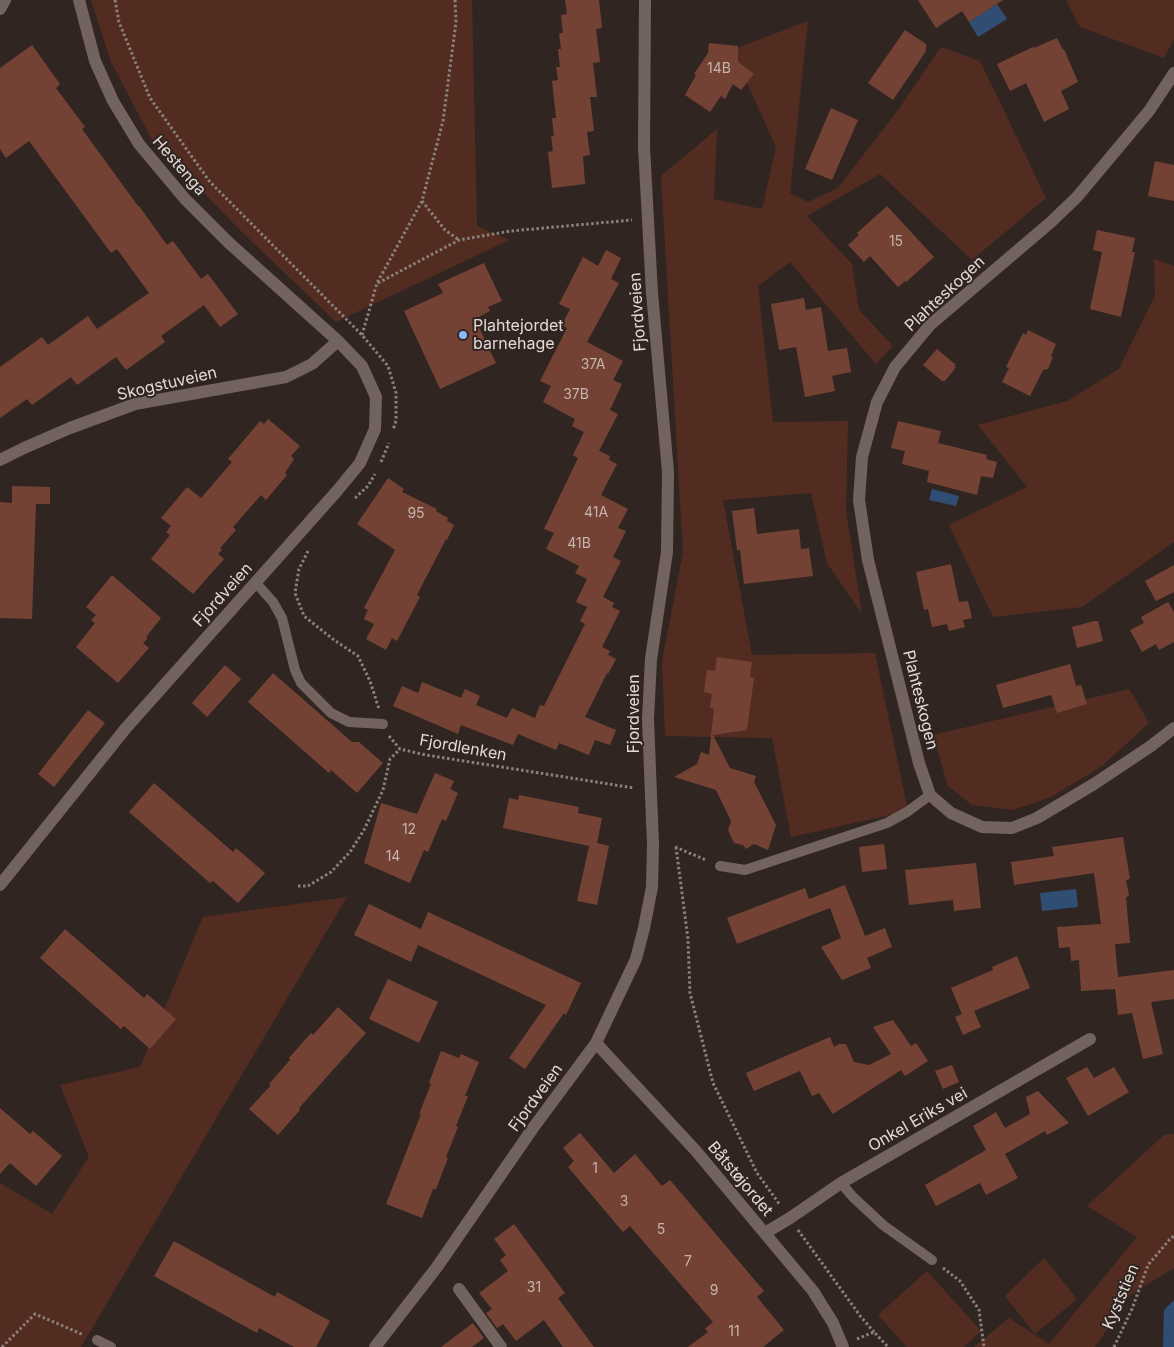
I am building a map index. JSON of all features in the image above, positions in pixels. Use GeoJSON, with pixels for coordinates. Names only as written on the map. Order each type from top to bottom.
{"type":"FeatureCollection","features":[{"type":"Feature","properties":{"kind":"street"},"geometry":{"type":"LineString","coordinates":[[0,9],[5,0]]}},
{"type":"Feature","properties":{"kind":"street","name":"Hestenga"},"geometry":{"type":"LineString","coordinates":[[79,0],[95,61],[113,101],[139,144],[185,200],[228,242],[310,315]]}},
{"type":"Feature","properties":{"kind":"street","name":"Fjordveien"},"geometry":{"type":"LineString","coordinates":[[375,1347],[437,1267],[533,1128],[596,1043],[636,959],[644,928],[652,887],[652,790],[648,719],[651,658],[667,552],[668,472],[653,303],[644,148],[645,0]]}},
{"type":"Feature","properties":{"kind":"street","name":"Plahteskogen"},"geometry":{"type":"LineString","coordinates":[[930,795],[919,763],[885,632],[868,560],[859,500],[862,456],[877,402],[895,367],[930,325],[1051,222],[1077,197],[1149,111],[1174,73]]}},
{"type":"Feature","properties":{"kind":"street","name":"Fjordveien"},"geometry":{"type":"LineString","coordinates":[[0,885],[126,728],[360,463],[375,429],[376,397],[362,366],[310,315]]}},
{"type":"Feature","properties":{"kind":"street","name":"Skogstuveien"},"geometry":{"type":"LineString","coordinates":[[0,460],[70,428],[136,404],[286,376],[312,364],[338,341]]}},
{"type":"Feature","properties":{"kind":"street"},"geometry":{"type":"LineString","coordinates":[[930,795],[951,813],[982,827],[1012,828],[1037,818],[1094,784],[1151,746],[1174,728]]}},
{"type":"Feature","properties":{"kind":"street","name":"Onkel Eriks vei"},"geometry":{"type":"LineString","coordinates":[[765,1234],[841,1183],[1090,1039]]}},
{"type":"Feature","properties":{"kind":"street","name":"Båtstøjordet"},"geometry":{"type":"LineString","coordinates":[[596,1043],[696,1151],[813,1291],[833,1323],[843,1346]]}},
{"type":"Feature","properties":{"kind":"street"},"geometry":{"type":"LineString","coordinates":[[459,1289],[501,1347]]}},
{"type":"Feature","properties":{"kind":"lane"},"geometry":{"type":"LineString","coordinates":[[256,583],[273,602],[282,618],[295,670],[301,684],[331,713],[349,722],[383,724]]}},
{"type":"Feature","properties":{"kind":"lane"},"geometry":{"type":"LineString","coordinates":[[720,866],[745,870],[816,847],[886,823],[907,812],[930,795]]}},
{"type":"Feature","properties":{"kind":"lane"},"geometry":{"type":"LineString","coordinates":[[841,1183],[883,1225],[932,1260]]}},
{"type":"Feature","properties":{"kind":"lane"},"geometry":{"type":"LineString","coordinates":[[97,1340],[111,1347]]}},
{"type":"Feature","properties":{"kind":"path"},"geometry":{"type":"LineString","coordinates":[[114,0],[119,22],[150,98],[210,182],[362,335],[388,366],[396,393],[396,421],[387,451],[368,486],[349,505]]}},
{"type":"Feature","properties":{"kind":"path"},"geometry":{"type":"LineString","coordinates":[[362,335],[378,283],[422,201],[443,121],[456,22],[454,0]]}},
{"type":"Feature","properties":{"kind":"path"},"geometry":{"type":"LineString","coordinates":[[422,201],[445,230],[459,240]]}},
{"type":"Feature","properties":{"kind":"path"},"geometry":{"type":"LineString","coordinates":[[378,283],[459,240],[511,230],[648,218]]}},
{"type":"Feature","properties":{"kind":"path","name":"Fjordlenken"},"geometry":{"type":"LineString","coordinates":[[312,545],[298,569],[295,593],[304,616],[358,656],[370,681],[383,724],[400,749],[652,790]]}},
{"type":"Feature","properties":{"kind":"path"},"geometry":{"type":"LineString","coordinates":[[298,886],[308,886],[331,872],[350,852],[364,830],[383,790],[390,759],[400,749]]}},
{"type":"Feature","properties":{"kind":"path"},"geometry":{"type":"LineString","coordinates":[[653,844],[676,847],[720,866]]}},
{"type":"Feature","properties":{"kind":"path"},"geometry":{"type":"LineString","coordinates":[[676,847],[688,939],[690,993],[713,1083],[757,1173],[861,1317],[888,1347]]}},
{"type":"Feature","properties":{"kind":"path","name":"Kyststien"},"geometry":{"type":"LineString","coordinates":[[1114,1347],[1132,1308],[1148,1265],[1174,1236]]}},
{"type":"Feature","properties":{"kind":"path"},"geometry":{"type":"LineString","coordinates":[[932,1260],[960,1281],[979,1310],[984,1347]]}},
{"type":"Feature","properties":{"kind":"path"},"geometry":{"type":"LineString","coordinates":[[2,1347],[35,1314],[97,1340]]}},
{"type":"Feature","properties":{"kind":"path"},"geometry":{"type":"LineString","coordinates":[[843,1346],[874,1332]]}},
{"type":"Feature","properties":{"kind":"shaded area"},"geometry":{"type":"Polygon","coordinates":[[[91,0],[472,0],[477,226],[509,240],[336,322],[243,233],[152,140],[111,62],[91,0]]]}},
{"type":"Feature","properties":{"kind":"shaded area"},"geometry":{"type":"Polygon","coordinates":[[[1066,0],[1174,0],[1174,39],[1164,58],[1080,27],[1066,0]]]}},
{"type":"Feature","properties":{"kind":"shaded area"},"geometry":{"type":"Polygon","coordinates":[[[808,21],[790,193],[808,202],[838,188],[898,110],[941,47],[980,61],[1046,198],[972,260],[880,174],[807,216],[852,264],[859,310],[893,346],[876,364],[790,262],[758,286],[773,422],[848,421],[846,511],[862,614],[827,563],[811,493],[723,500],[752,655],[875,653],[908,811],[791,837],[772,738],[665,736],[662,662],[683,552],[661,176],[717,129],[714,199],[762,209],[776,147],[732,50],[808,21]]]}},
{"type":"Feature","properties":{"kind":"shaded area"},"geometry":{"type":"Polygon","coordinates":[[[1154,259],[1174,266],[1174,542],[1082,607],[993,617],[949,525],[1027,487],[978,425],[1067,401],[1119,369],[1155,296],[1154,259]]]}},
{"type":"Feature","properties":{"kind":"shaded area"},"geometry":{"type":"Polygon","coordinates":[[[1129,689],[1149,723],[1102,766],[1051,797],[1013,810],[972,805],[948,786],[933,735],[1129,689]]]}},
{"type":"Feature","properties":{"kind":"shaded area"},"geometry":{"type":"Polygon","coordinates":[[[347,897],[81,1347],[0,1347],[0,1183],[52,1214],[89,1157],[60,1085],[140,1067],[203,917],[347,897]]]}},
{"type":"Feature","properties":{"kind":"shaded area"},"geometry":{"type":"Polygon","coordinates":[[[1174,1134],[1174,1268],[1131,1294],[1095,1347],[974,1347],[1009,1318],[1049,1344],[1137,1237],[1087,1206],[1164,1135],[1174,1134]]]}},
{"type":"Feature","properties":{"kind":"shaded area"},"geometry":{"type":"Polygon","coordinates":[[[1044,1258],[1077,1299],[1035,1334],[1005,1296],[1044,1258]]]}},
{"type":"Feature","properties":{"kind":"shaded area"},"geometry":{"type":"Polygon","coordinates":[[[927,1271],[981,1331],[964,1347],[907,1347],[878,1315],[927,1271]]]}},
{"type":"Feature","properties":{"kind":"water"},"geometry":{"type":"Polygon","coordinates":[[[997,4],[1007,19],[978,37],[969,22],[997,4]]]}},
{"type":"Feature","properties":{"kind":"water"},"geometry":{"type":"Polygon","coordinates":[[[932,489],[959,496],[956,506],[929,500],[932,489]]]}},
{"type":"Feature","properties":{"kind":"water"},"geometry":{"type":"Polygon","coordinates":[[[1076,889],[1078,907],[1042,911],[1040,893],[1076,889]]]}},
{"type":"Feature","properties":{"kind":"water"},"geometry":{"type":"Polygon","coordinates":[[[1174,1300],[1174,1347],[1163,1347],[1164,1310],[1174,1300]]]}},
{"type":"Feature","properties":{"kind":"building"},"geometry":{"type":"Polygon","coordinates":[[[565,0],[599,0],[602,28],[596,29],[600,62],[593,63],[597,97],[590,97],[594,131],[587,132],[590,155],[583,156],[585,184],[552,188],[548,152],[553,151],[551,136],[554,136],[552,118],[556,118],[552,81],[558,80],[556,67],[560,67],[558,49],[561,49],[559,33],[563,33],[561,15],[567,14],[565,0]]]}},
{"type":"Feature","properties":{"kind":"building"},"geometry":{"type":"Polygon","coordinates":[[[918,0],[1003,0],[969,22],[962,11],[936,28],[918,0]]]}},
{"type":"Feature","properties":{"kind":"building"},"geometry":{"type":"Polygon","coordinates":[[[905,30],[926,44],[926,51],[893,100],[868,83],[905,30]]]}},
{"type":"Feature","properties":{"kind":"building"},"geometry":{"type":"Polygon","coordinates":[[[1057,38],[1064,49],[1078,82],[1061,91],[1069,109],[1044,122],[1026,83],[1010,91],[997,64],[1057,38]]]}},
{"type":"Feature","properties":{"kind":"building"},"geometry":{"type":"Polygon","coordinates":[[[709,43],[738,46],[738,62],[754,74],[741,90],[733,84],[725,99],[721,96],[710,112],[685,95],[696,75],[694,74],[708,53],[709,43]]]}},
{"type":"Feature","properties":{"kind":"building"},"geometry":{"type":"Polygon","coordinates":[[[32,45],[60,84],[56,88],[85,127],[82,129],[167,245],[173,241],[201,279],[208,274],[238,314],[220,327],[204,305],[161,336],[165,342],[126,370],[116,357],[77,385],[71,377],[32,405],[27,399],[0,418],[0,367],[42,337],[48,345],[88,316],[97,329],[149,293],[117,249],[111,253],[29,141],[6,158],[0,149],[0,68],[32,45]]]}},
{"type":"Feature","properties":{"kind":"building"},"geometry":{"type":"Polygon","coordinates":[[[831,108],[858,120],[832,180],[805,169],[831,108]]]}},
{"type":"Feature","properties":{"kind":"building"},"geometry":{"type":"Polygon","coordinates":[[[1155,161],[1174,165],[1174,201],[1148,196],[1155,161]]]}},
{"type":"Feature","properties":{"kind":"building"},"geometry":{"type":"Polygon","coordinates":[[[887,206],[934,257],[898,287],[870,256],[864,262],[848,245],[859,235],[857,233],[887,206]]]}},
{"type":"Feature","properties":{"kind":"building"},"geometry":{"type":"Polygon","coordinates":[[[1097,230],[1135,238],[1132,252],[1135,252],[1121,317],[1090,309],[1102,252],[1093,250],[1097,230]]]}},
{"type":"Feature","properties":{"kind":"building"},"geometry":{"type":"Polygon","coordinates":[[[606,250],[621,258],[611,279],[619,283],[587,342],[623,361],[613,380],[622,384],[610,410],[618,414],[599,451],[610,456],[609,460],[617,464],[601,495],[628,509],[618,528],[626,531],[613,557],[621,561],[603,597],[614,603],[612,607],[620,611],[602,647],[610,651],[608,655],[616,659],[585,717],[616,730],[610,745],[595,740],[589,755],[559,743],[556,750],[518,734],[513,745],[461,725],[458,734],[393,706],[402,686],[418,693],[422,682],[461,698],[465,689],[480,696],[476,705],[507,718],[512,708],[535,718],[540,705],[544,706],[585,624],[580,621],[587,607],[576,602],[587,579],[575,573],[579,566],[546,549],[554,533],[544,529],[578,458],[573,455],[584,432],[572,426],[575,419],[543,402],[551,386],[540,381],[567,328],[562,325],[570,309],[559,304],[583,257],[598,266],[606,250]]]}},
{"type":"Feature","properties":{"kind":"building"},"geometry":{"type":"Polygon","coordinates":[[[484,263],[502,301],[488,307],[490,311],[475,319],[496,363],[440,389],[404,311],[443,293],[438,284],[484,263]]]}},
{"type":"Feature","properties":{"kind":"building"},"geometry":{"type":"Polygon","coordinates":[[[804,298],[806,310],[821,307],[828,351],[847,348],[851,372],[832,376],[835,391],[805,397],[796,347],[779,350],[771,304],[804,298]]]}},
{"type":"Feature","properties":{"kind":"building"},"geometry":{"type":"Polygon","coordinates":[[[1028,330],[1056,344],[1048,369],[1043,370],[1030,396],[1002,382],[1009,368],[1006,367],[1023,333],[1026,335],[1028,330]]]}},
{"type":"Feature","properties":{"kind":"building"},"geometry":{"type":"Polygon","coordinates":[[[937,349],[956,365],[945,381],[942,381],[923,365],[937,349]]]}},
{"type":"Feature","properties":{"kind":"building"},"geometry":{"type":"Polygon","coordinates":[[[268,419],[300,446],[291,456],[294,459],[285,473],[287,475],[266,500],[261,495],[233,527],[236,530],[220,548],[222,550],[218,554],[224,559],[193,594],[151,559],[170,535],[166,532],[171,526],[161,518],[187,487],[201,498],[232,462],[228,459],[260,421],[264,424],[268,419]]]}},
{"type":"Feature","properties":{"kind":"building"},"geometry":{"type":"Polygon","coordinates":[[[898,421],[941,431],[938,443],[987,455],[986,459],[997,462],[993,478],[981,476],[977,495],[927,482],[929,471],[902,464],[905,451],[891,448],[898,421]]]}},
{"type":"Feature","properties":{"kind":"building"},"geometry":{"type":"Polygon","coordinates":[[[388,478],[404,489],[402,492],[437,509],[436,511],[448,518],[447,521],[454,525],[417,595],[420,597],[397,641],[392,638],[386,650],[366,639],[374,624],[364,619],[368,610],[364,608],[395,550],[357,524],[388,478]]]}},
{"type":"Feature","properties":{"kind":"building"},"geometry":{"type":"Polygon","coordinates":[[[12,486],[50,487],[50,504],[36,504],[32,619],[0,618],[0,502],[12,503],[12,486]]]}},
{"type":"Feature","properties":{"kind":"building"},"geometry":{"type":"Polygon","coordinates":[[[754,508],[757,534],[799,529],[801,549],[809,548],[813,576],[744,584],[740,550],[737,550],[732,511],[754,508]]]}},
{"type":"Feature","properties":{"kind":"building"},"geometry":{"type":"Polygon","coordinates":[[[951,564],[959,602],[968,601],[972,618],[963,620],[965,627],[949,631],[947,624],[932,627],[928,609],[924,610],[916,572],[951,564]]]}},
{"type":"Feature","properties":{"kind":"building"},"geometry":{"type":"Polygon","coordinates":[[[1174,565],[1174,592],[1156,601],[1145,581],[1174,565]]]}},
{"type":"Feature","properties":{"kind":"building"},"geometry":{"type":"Polygon","coordinates":[[[112,575],[161,618],[143,643],[149,648],[118,683],[76,647],[95,623],[91,620],[96,615],[86,607],[112,575]]]}},
{"type":"Feature","properties":{"kind":"building"},"geometry":{"type":"Polygon","coordinates":[[[1168,602],[1174,612],[1174,642],[1159,650],[1156,644],[1142,652],[1130,630],[1144,623],[1141,617],[1168,602]]]}},
{"type":"Feature","properties":{"kind":"building"},"geometry":{"type":"Polygon","coordinates":[[[1098,621],[1103,641],[1077,648],[1072,627],[1098,621]]]}},
{"type":"Feature","properties":{"kind":"building"},"geometry":{"type":"Polygon","coordinates":[[[717,657],[752,662],[750,677],[754,678],[747,730],[713,735],[730,768],[756,776],[754,782],[776,825],[768,850],[754,844],[746,849],[743,845],[734,843],[728,830],[731,821],[716,790],[674,777],[697,764],[701,752],[709,755],[714,709],[710,708],[712,694],[704,692],[707,670],[715,671],[717,657]]]}},
{"type":"Feature","properties":{"kind":"building"},"geometry":{"type":"Polygon","coordinates":[[[1070,664],[1076,686],[1081,685],[1087,704],[1057,713],[1051,695],[1003,708],[996,685],[1070,664]]]}},
{"type":"Feature","properties":{"kind":"building"},"geometry":{"type":"Polygon","coordinates":[[[225,665],[241,679],[207,717],[192,703],[225,665]]]}},
{"type":"Feature","properties":{"kind":"building"},"geometry":{"type":"Polygon","coordinates":[[[273,673],[352,742],[359,742],[383,763],[357,793],[331,770],[329,773],[248,702],[273,673]]]}},
{"type":"Feature","properties":{"kind":"building"},"geometry":{"type":"Polygon","coordinates":[[[88,710],[105,723],[54,787],[38,774],[88,710]]]}},
{"type":"Feature","properties":{"kind":"building"},"geometry":{"type":"Polygon","coordinates":[[[435,773],[454,781],[450,789],[458,793],[446,821],[442,819],[428,852],[424,850],[410,883],[364,863],[381,803],[417,814],[435,773]]]}},
{"type":"Feature","properties":{"kind":"building"},"geometry":{"type":"Polygon","coordinates":[[[154,783],[233,852],[236,848],[265,873],[238,903],[213,881],[210,883],[129,812],[154,783]]]}},
{"type":"Feature","properties":{"kind":"building"},"geometry":{"type":"Polygon","coordinates":[[[519,795],[579,807],[578,813],[602,818],[597,843],[609,846],[597,905],[577,901],[589,846],[503,828],[509,798],[518,800],[519,795]]]}},
{"type":"Feature","properties":{"kind":"building"},"geometry":{"type":"Polygon","coordinates":[[[1123,837],[1130,879],[1126,880],[1129,896],[1126,897],[1130,943],[1115,944],[1118,977],[1174,970],[1174,999],[1151,1002],[1163,1054],[1143,1059],[1132,1013],[1118,1015],[1115,989],[1081,991],[1079,960],[1071,961],[1070,947],[1059,948],[1057,927],[1101,924],[1094,873],[1014,885],[1011,862],[1054,856],[1052,847],[1123,837]]]}},
{"type":"Feature","properties":{"kind":"building"},"geometry":{"type":"Polygon","coordinates":[[[884,844],[887,869],[862,872],[859,847],[884,844]]]}},
{"type":"Feature","properties":{"kind":"building"},"geometry":{"type":"Polygon","coordinates":[[[976,863],[981,908],[954,911],[953,900],[909,905],[905,870],[976,863]]]}},
{"type":"Feature","properties":{"kind":"building"},"geometry":{"type":"Polygon","coordinates":[[[845,885],[865,936],[885,928],[892,947],[867,958],[871,968],[842,980],[821,947],[841,938],[830,908],[737,944],[727,918],[805,888],[809,899],[845,885]]]}},
{"type":"Feature","properties":{"kind":"building"},"geometry":{"type":"Polygon","coordinates":[[[369,904],[421,929],[428,912],[581,983],[566,1015],[564,1013],[525,1069],[509,1058],[546,1005],[418,945],[411,962],[354,935],[369,904]]]}},
{"type":"Feature","properties":{"kind":"building"},"geometry":{"type":"Polygon","coordinates":[[[65,929],[144,998],[147,994],[176,1019],[150,1049],[124,1026],[121,1029],[40,958],[65,929]]]}},
{"type":"Feature","properties":{"kind":"building"},"geometry":{"type":"Polygon","coordinates":[[[1017,956],[1030,988],[974,1011],[981,1027],[963,1035],[955,1017],[962,1014],[951,988],[993,970],[992,967],[1017,956]]]}},
{"type":"Feature","properties":{"kind":"building"},"geometry":{"type":"Polygon","coordinates":[[[388,979],[438,1002],[419,1043],[369,1019],[388,979]]]}},
{"type":"Feature","properties":{"kind":"building"},"geometry":{"type":"Polygon","coordinates":[[[338,1007],[366,1033],[299,1108],[300,1110],[278,1135],[249,1109],[271,1085],[269,1084],[290,1060],[289,1058],[338,1007]]]}},
{"type":"Feature","properties":{"kind":"building"},"geometry":{"type":"Polygon","coordinates":[[[893,1020],[911,1046],[916,1043],[928,1061],[905,1076],[901,1070],[833,1114],[819,1093],[812,1096],[800,1071],[754,1091],[746,1073],[830,1037],[834,1047],[839,1044],[846,1044],[854,1062],[869,1065],[891,1054],[873,1027],[893,1020]]]}},
{"type":"Feature","properties":{"kind":"building"},"geometry":{"type":"Polygon","coordinates":[[[441,1051],[459,1058],[461,1054],[479,1062],[465,1096],[468,1096],[446,1157],[448,1158],[422,1218],[386,1204],[421,1114],[419,1114],[441,1051]]]}},
{"type":"Feature","properties":{"kind":"building"},"geometry":{"type":"Polygon","coordinates":[[[952,1065],[959,1082],[943,1089],[935,1071],[952,1065]]]}},
{"type":"Feature","properties":{"kind":"building"},"geometry":{"type":"Polygon","coordinates":[[[1087,1067],[1094,1078],[1114,1067],[1129,1092],[1088,1116],[1066,1078],[1087,1067]]]}},
{"type":"Feature","properties":{"kind":"building"},"geometry":{"type":"Polygon","coordinates":[[[1038,1091],[1069,1123],[1047,1135],[1045,1131],[1005,1154],[1018,1178],[986,1195],[980,1183],[936,1206],[925,1185],[986,1150],[973,1126],[996,1112],[1005,1128],[1030,1114],[1026,1097],[1038,1091]]]}},
{"type":"Feature","properties":{"kind":"building"},"geometry":{"type":"Polygon","coordinates":[[[0,1108],[30,1134],[33,1131],[62,1156],[36,1186],[10,1163],[0,1174],[0,1108]]]}},
{"type":"Feature","properties":{"kind":"building"},"geometry":{"type":"Polygon","coordinates":[[[580,1133],[614,1173],[635,1154],[662,1186],[670,1180],[764,1291],[757,1297],[784,1330],[763,1347],[688,1347],[708,1332],[705,1329],[713,1322],[630,1226],[623,1232],[568,1167],[574,1161],[563,1148],[580,1133]]]}},
{"type":"Feature","properties":{"kind":"building"},"geometry":{"type":"Polygon","coordinates":[[[514,1224],[565,1293],[558,1298],[594,1347],[563,1347],[544,1320],[516,1341],[503,1324],[497,1328],[486,1313],[492,1309],[479,1293],[508,1271],[500,1260],[506,1255],[494,1239],[514,1224]]]}},
{"type":"Feature","properties":{"kind":"building"},"geometry":{"type":"Polygon","coordinates":[[[174,1241],[275,1297],[277,1292],[330,1321],[316,1347],[294,1347],[259,1328],[257,1333],[154,1276],[174,1241]]]}},
{"type":"Feature","properties":{"kind":"building"},"geometry":{"type":"Polygon","coordinates":[[[473,1323],[484,1338],[472,1347],[441,1347],[473,1323]]]}},
{"type":"Feature","properties":{"kind":"place","name":"Plahtejordet barnehage"},"geometry":{"type":"Point","coordinates":[463,335]}}]}
